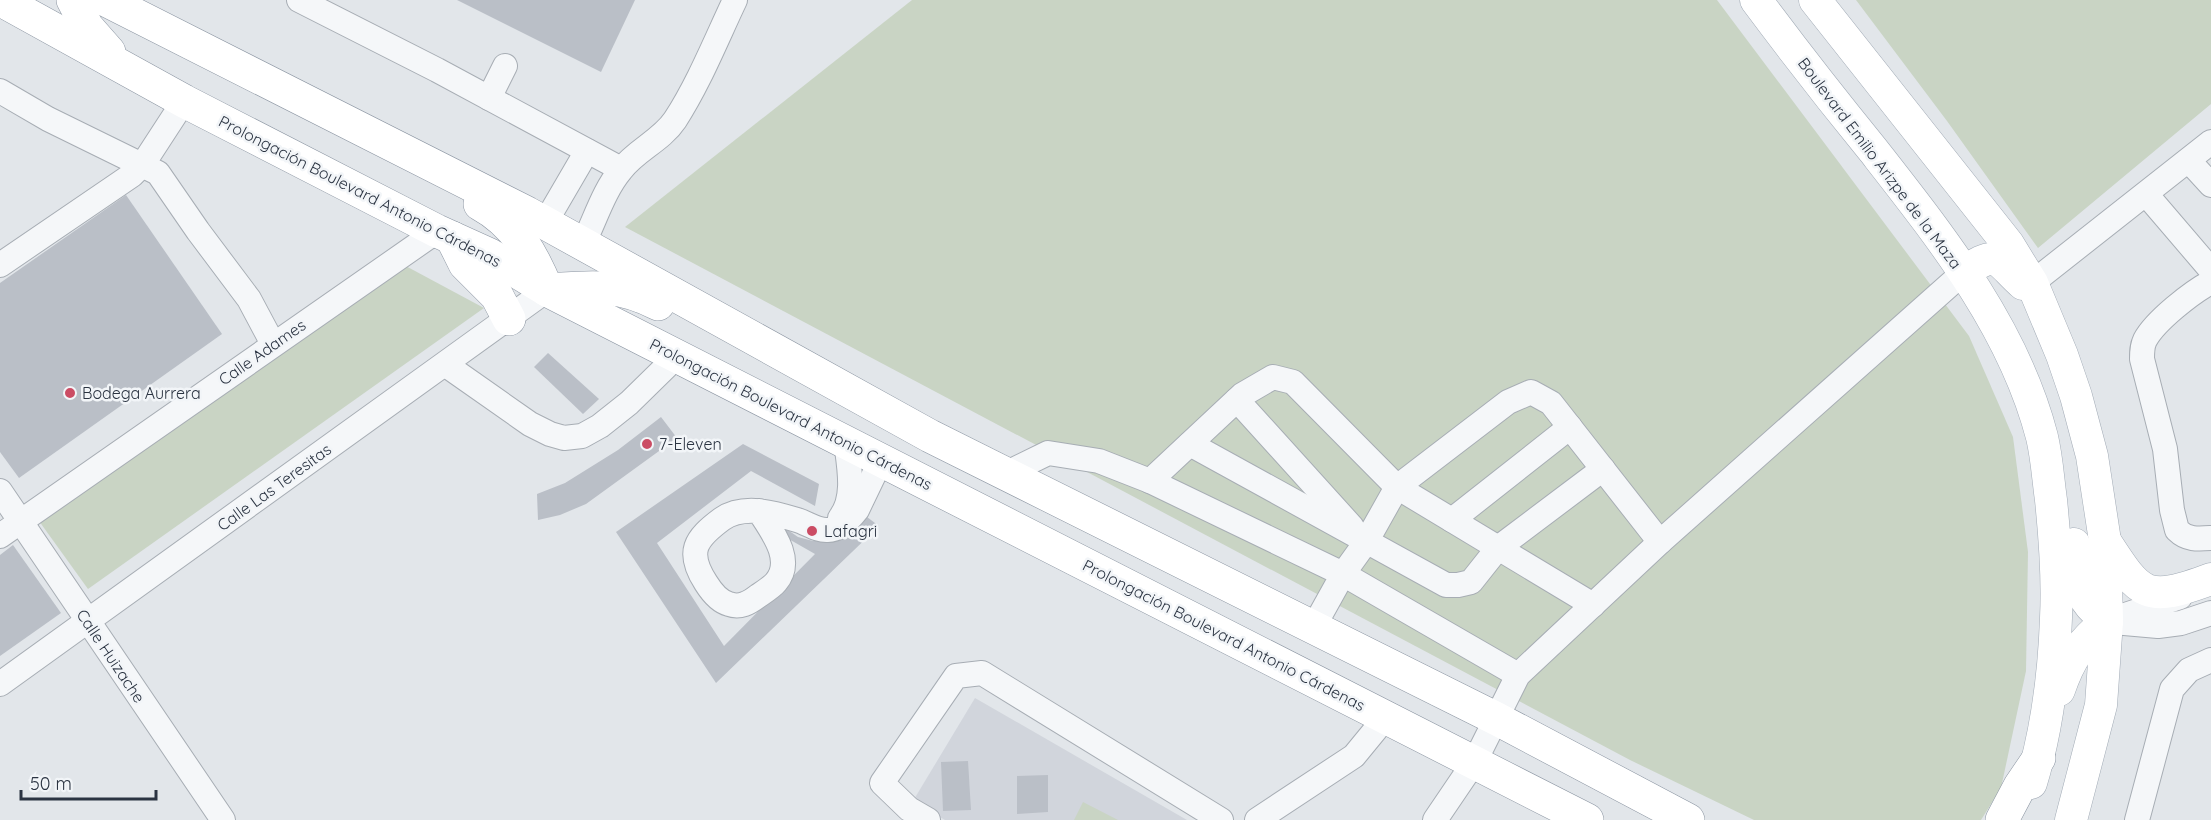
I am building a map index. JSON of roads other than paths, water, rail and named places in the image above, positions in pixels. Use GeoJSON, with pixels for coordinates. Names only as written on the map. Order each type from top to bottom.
{"type":"FeatureCollection","features":[{"type":"Feature","properties":{"kind":"highway","name":"Prolongación Boulevard Antonio Cárdenas"},"geometry":{"type":"LineString","coordinates":[[1,0],[184,101],[490,255],[548,290],[1587,820]]}},
{"type":"Feature","properties":{"kind":"highway"},"geometry":{"type":"LineString","coordinates":[[73,0],[87,27],[132,72]]}},
{"type":"Feature","properties":{"kind":"highway"},"geometry":{"type":"LineString","coordinates":[[121,5],[545,222],[930,436],[1497,720],[1688,820]]}},
{"type":"Feature","properties":{"kind":"highway"},"geometry":{"type":"LineString","coordinates":[[343,120],[354,134],[382,156],[492,211],[521,240],[536,262],[548,290],[610,287],[636,293],[786,372],[839,384]]}},
{"type":"Feature","properties":{"kind":"highway"},"geometry":{"type":"LineString","coordinates":[[445,234],[465,264],[497,296],[509,320]]}},
{"type":"Feature","properties":{"kind":"highway"},"geometry":{"type":"LineString","coordinates":[[2002,820],[2041,743]]}},
{"type":"Feature","properties":{"kind":"main road","name":"Boulevard Emilio Arizpe de la Maza"},"geometry":{"type":"LineString","coordinates":[[1756,0],[1941,237],[1995,322],[2033,409],[2042,438],[2055,540],[2057,592],[2055,646],[2041,743],[2019,820]]}},
{"type":"Feature","properties":{"kind":"main road"},"geometry":{"type":"LineString","coordinates":[[1815,0],[2008,244],[2032,283],[2062,355],[2076,396],[2092,456],[2105,541],[2107,621],[2101,705],[2071,820]]}},
{"type":"Feature","properties":{"kind":"main road"},"geometry":{"type":"LineString","coordinates":[[1964,272],[1982,259],[1991,258],[2009,269],[2025,285],[2032,283]]}},
{"type":"Feature","properties":{"kind":"main road"},"geometry":{"type":"LineString","coordinates":[[2042,438],[2066,483],[2082,596],[2093,610],[2107,621]]}},
{"type":"Feature","properties":{"kind":"main road"},"geometry":{"type":"LineString","coordinates":[[2105,541],[2134,583],[2151,592],[2169,592],[2211,579]]}},
{"type":"Feature","properties":{"kind":"main road"},"geometry":{"type":"LineString","coordinates":[[2041,743],[2070,660],[2089,635],[2107,621]]}},
{"type":"Feature","properties":{"kind":"street"},"geometry":{"type":"LineString","coordinates":[[298,0],[621,169]]}},
{"type":"Feature","properties":{"kind":"street"},"geometry":{"type":"LineString","coordinates":[[583,244],[621,169],[652,145],[674,122],[735,0]]}},
{"type":"Feature","properties":{"kind":"street"},"geometry":{"type":"LineString","coordinates":[[489,98],[505,66]]}},
{"type":"Feature","properties":{"kind":"street"},"geometry":{"type":"LineString","coordinates":[[0,91],[76,133],[158,173],[249,299],[273,344]]}},
{"type":"Feature","properties":{"kind":"street"},"geometry":{"type":"LineString","coordinates":[[0,265],[123,181],[143,164],[184,101]]}},
{"type":"Feature","properties":{"kind":"street"},"geometry":{"type":"LineString","coordinates":[[2032,283],[2211,142]]}},
{"type":"Feature","properties":{"kind":"street"},"geometry":{"type":"LineString","coordinates":[[545,222],[587,151]]}},
{"type":"Feature","properties":{"kind":"street"},"geometry":{"type":"LineString","coordinates":[[2189,161],[2211,185]]}},
{"type":"Feature","properties":{"kind":"street"},"geometry":{"type":"LineString","coordinates":[[2146,194],[2211,270]]}},
{"type":"Feature","properties":{"kind":"street","name":"Calle Adames"},"geometry":{"type":"LineString","coordinates":[[0,536],[273,344],[445,234]]}},
{"type":"Feature","properties":{"kind":"street"},"geometry":{"type":"LineString","coordinates":[[1435,820],[1475,761],[1518,675],[1660,542],[1964,272]]}},
{"type":"Feature","properties":{"kind":"street"},"geometry":{"type":"LineString","coordinates":[[2211,282],[2153,330],[2142,348],[2142,359],[2165,449],[2172,510],[2177,530],[2189,538],[2211,537]]}},
{"type":"Feature","properties":{"kind":"street","name":"Calle Las Teresitas"},"geometry":{"type":"LineString","coordinates":[[0,684],[548,290]]}},
{"type":"Feature","properties":{"kind":"street"},"geometry":{"type":"LineString","coordinates":[[446,365],[530,424],[564,438],[582,436],[600,426],[629,403],[677,356]]}},
{"type":"Feature","properties":{"kind":"street"},"geometry":{"type":"LineString","coordinates":[[1150,481],[1237,399],[1273,377],[1293,382],[1396,487],[1593,605]]}},
{"type":"Feature","properties":{"kind":"street"},"geometry":{"type":"LineString","coordinates":[[1313,628],[1343,574],[1366,542],[1396,487],[1508,402],[1531,392],[1551,403],[1660,542]]}},
{"type":"Feature","properties":{"kind":"street"},"geometry":{"type":"LineString","coordinates":[[1237,399],[1366,542]]}},
{"type":"Feature","properties":{"kind":"street"},"geometry":{"type":"LineString","coordinates":[[1452,520],[1570,426]]}},
{"type":"Feature","properties":{"kind":"street"},"geometry":{"type":"LineString","coordinates":[[813,526],[834,523],[844,513],[847,505],[849,469],[846,442]]}},
{"type":"Feature","properties":{"kind":"street"},"geometry":{"type":"LineString","coordinates":[[1190,444],[1446,585],[1471,582],[1498,548],[1603,469]]}},
{"type":"Feature","properties":{"kind":"street"},"geometry":{"type":"LineString","coordinates":[[1005,474],[1047,453],[1099,461],[1150,481],[1343,574],[1518,675]]}},
{"type":"Feature","properties":{"kind":"street"},"geometry":{"type":"LineString","coordinates":[[759,512],[787,518],[822,530],[833,530],[852,517],[866,494],[881,460]]}},
{"type":"Feature","properties":{"kind":"street","name":"Calle Huizache"},"geometry":{"type":"LineString","coordinates":[[0,491],[223,820]]}},
{"type":"Feature","properties":{"kind":"street"},"geometry":{"type":"LineString","coordinates":[[2107,621],[2211,587]]}},
{"type":"Feature","properties":{"kind":"street"},"geometry":{"type":"LineString","coordinates":[[2107,621],[2158,626],[2211,613]]}},
{"type":"Feature","properties":{"kind":"street"},"geometry":{"type":"LineString","coordinates":[[2137,820],[2172,689],[2189,670],[2211,660]]}},
{"type":"Feature","properties":{"kind":"street"},"geometry":{"type":"LineString","coordinates":[[928,820],[909,809],[882,783],[956,676],[982,672],[1221,820]]}},
{"type":"Feature","properties":{"kind":"street"},"geometry":{"type":"LineString","coordinates":[[1257,820],[1353,756],[1386,717]]}},
{"type":"Feature","properties":{"kind":"place","name":"Bodega Aurrera"},"geometry":{"type":"Point","coordinates":[70,393]}},
{"type":"Feature","properties":{"kind":"place","name":"7-Eleven"},"geometry":{"type":"Point","coordinates":[647,444]}},
{"type":"Feature","properties":{"kind":"place","name":"Lafagri"},"geometry":{"type":"Point","coordinates":[812,531]}}]}
